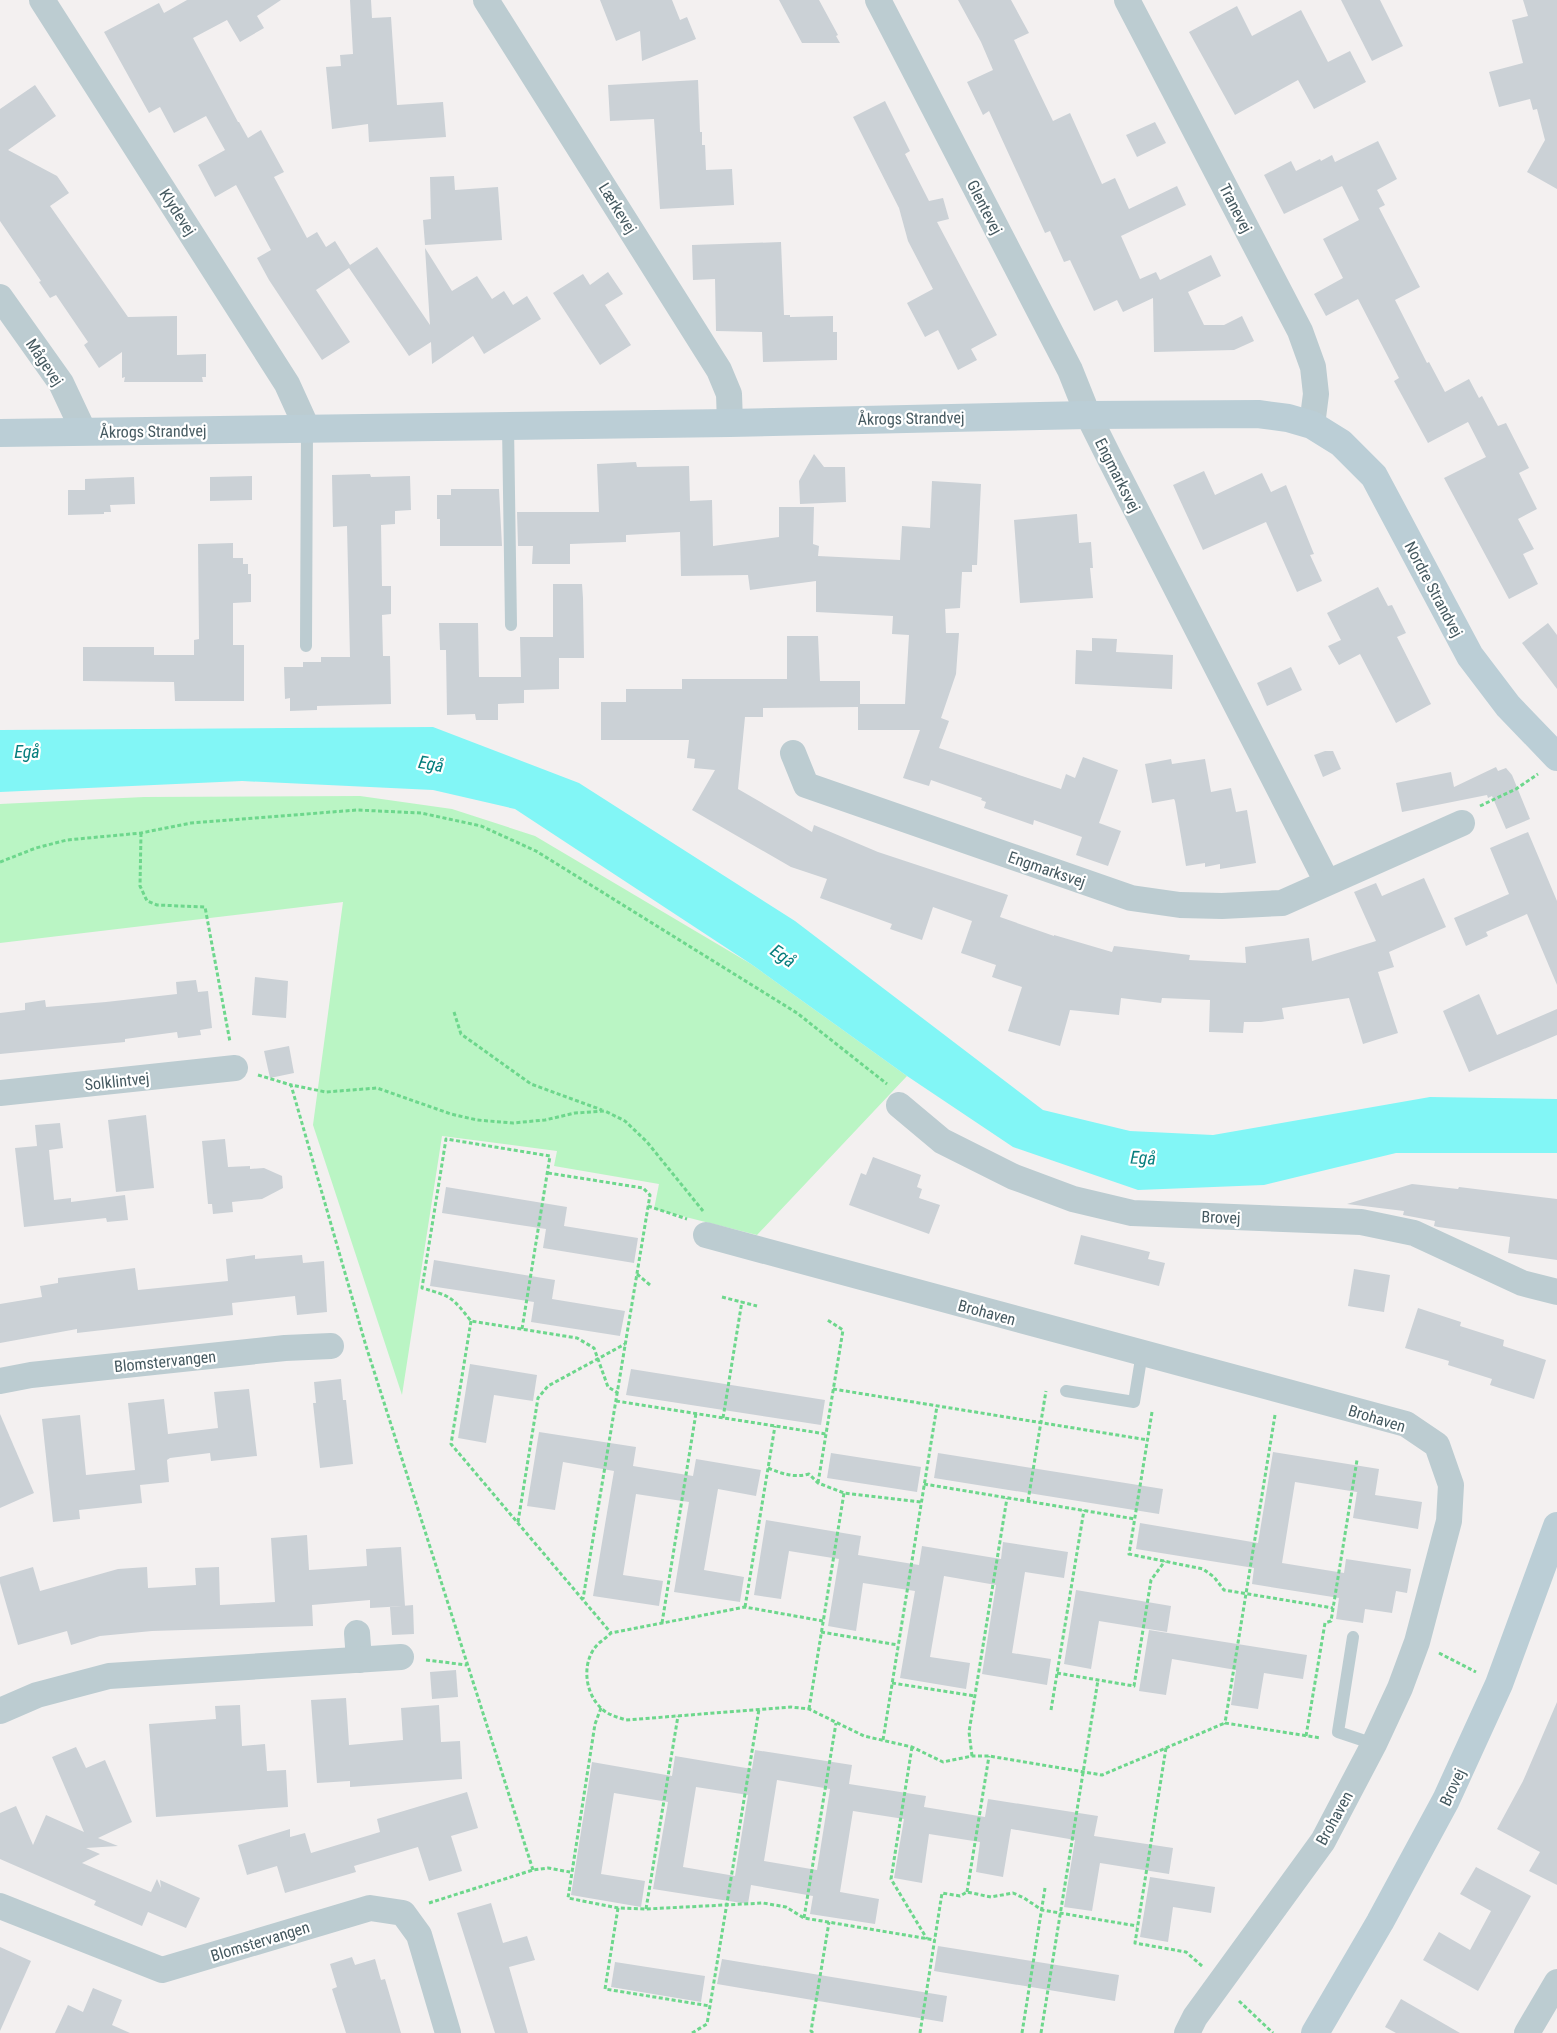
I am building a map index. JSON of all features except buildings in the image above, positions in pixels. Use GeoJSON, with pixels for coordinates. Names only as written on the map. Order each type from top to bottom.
{"type":"FeatureCollection","features":[{"type":"Feature","properties":{"kind":"street","name":"Klydevej"},"geometry":{"type":"LineString","coordinates":[[42,0],[287,384],[307,428]]}},
{"type":"Feature","properties":{"kind":"street","name":"Lærkevej"},"geometry":{"type":"LineString","coordinates":[[486,0],[719,370],[729,394],[730,423]]}},
{"type":"Feature","properties":{"kind":"street","name":"Glentevej"},"geometry":{"type":"LineString","coordinates":[[878,0],[1070,370],[1088,415]]}},
{"type":"Feature","properties":{"kind":"street","name":"Tranevej"},"geometry":{"type":"LineString","coordinates":[[1128,0],[1300,331],[1313,367],[1316,394],[1312,424]]}},
{"type":"Feature","properties":{"kind":"street","name":"Mågevej"},"geometry":{"type":"LineString","coordinates":[[0,297],[61,383],[84,432]]}},
{"type":"Feature","properties":{"kind":"street","name":"Åkrogs Strandvej"},"geometry":{"type":"LineString","coordinates":[[0,433],[730,423],[1088,415],[1258,414],[1312,424]]}},
{"type":"Feature","properties":{"kind":"street","name":"Engmarksvej"},"geometry":{"type":"LineString","coordinates":[[1088,415],[1327,882]]}},
{"type":"Feature","properties":{"kind":"street","name":"Nordre Strandvej"},"geometry":{"type":"LineString","coordinates":[[1312,424],[1341,443],[1374,476],[1470,656],[1549,764]]}},
{"type":"Feature","properties":{"kind":"street","name":"Engmarksvej"},"geometry":{"type":"LineString","coordinates":[[793,753],[806,785],[1131,898],[1180,905],[1222,906],[1282,903],[1462,823]]}},
{"type":"Feature","properties":{"kind":"street","name":"Solklintvej"},"geometry":{"type":"LineString","coordinates":[[0,1093],[235,1068]]}},
{"type":"Feature","properties":{"kind":"street","name":"Brovej"},"geometry":{"type":"LineString","coordinates":[[898,1105],[942,1141],[1014,1177],[1073,1199],[1132,1213],[1361,1222],[1414,1233],[1522,1283],[1557,1292]]}},
{"type":"Feature","properties":{"kind":"street","name":"Brohaven"},"geometry":{"type":"LineString","coordinates":[[707,1231],[1142,1353],[1406,1424],[1437,1445],[1451,1485],[1449,1521],[1417,1642],[1400,1688],[1374,1744],[1323,1841],[1220,1983],[1187,2033]]}},
{"type":"Feature","properties":{"kind":"street","name":"Blomstervangen"},"geometry":{"type":"LineString","coordinates":[[0,1381],[30,1375],[256,1351],[331,1346]]}},
{"type":"Feature","properties":{"kind":"street","name":"Brovej"},"geometry":{"type":"LineString","coordinates":[[1315,2033],[1432,1828],[1499,1684],[1554,1542]]}},
{"type":"Feature","properties":{"kind":"street"},"geometry":{"type":"LineString","coordinates":[[357,1634],[359,1660]]}},
{"type":"Feature","properties":{"kind":"street"},"geometry":{"type":"LineString","coordinates":[[0,1711],[37,1695],[109,1676],[401,1657]]}},
{"type":"Feature","properties":{"kind":"street","name":"Blomstervangen"},"geometry":{"type":"LineString","coordinates":[[0,1906],[162,1970],[370,1908],[403,1913]]}},
{"type":"Feature","properties":{"kind":"street"},"geometry":{"type":"LineString","coordinates":[[403,1913],[419,1934],[448,2033]]}},
{"type":"Feature","properties":{"kind":"street"},"geometry":{"type":"LineString","coordinates":[[1528,2033],[1557,1982]]}},
{"type":"Feature","properties":{"kind":"lane"},"geometry":{"type":"LineString","coordinates":[[508,426],[510,625]]}},
{"type":"Feature","properties":{"kind":"lane"},"geometry":{"type":"LineString","coordinates":[[306,646],[307,428]]}},
{"type":"Feature","properties":{"kind":"lane"},"geometry":{"type":"LineString","coordinates":[[1066,1391],[1134,1402],[1142,1353]]}},
{"type":"Feature","properties":{"kind":"lane"},"geometry":{"type":"LineString","coordinates":[[1353,1637],[1338,1732],[1374,1744]]}},
{"type":"Feature","properties":{"kind":"path"},"geometry":{"type":"LineString","coordinates":[[1462,823],[1472,810],[1516,789],[1549,764]]}},
{"type":"Feature","properties":{"kind":"path"},"geometry":{"type":"LineString","coordinates":[[0,862],[36,848],[67,840],[141,832],[191,823],[357,810],[421,814],[481,826],[536,851],[796,1013],[891,1088],[898,1105]]}},
{"type":"Feature","properties":{"kind":"path"},"geometry":{"type":"LineString","coordinates":[[141,832],[140,886],[147,901],[157,905],[205,907],[235,1068],[291,1085],[326,1092],[377,1088],[451,1114],[477,1120],[513,1123],[545,1120],[575,1113],[605,1111]]}},
{"type":"Feature","properties":{"kind":"path"},"geometry":{"type":"LineString","coordinates":[[454,1012],[461,1034],[531,1084],[605,1111],[625,1121],[647,1142],[711,1221],[707,1231],[648,1206]]}},
{"type":"Feature","properties":{"kind":"path"},"geometry":{"type":"LineString","coordinates":[[291,1085],[366,1346],[533,1870]]}},
{"type":"Feature","properties":{"kind":"path"},"geometry":{"type":"LineString","coordinates":[[522,1329],[550,1156],[446,1139],[422,1288],[447,1295],[471,1321],[577,1338],[594,1348],[608,1387],[618,1393]]}},
{"type":"Feature","properties":{"kind":"path"},"geometry":{"type":"LineString","coordinates":[[548,1173],[643,1188],[650,1195],[583,1599]]}},
{"type":"Feature","properties":{"kind":"path"},"geometry":{"type":"LineString","coordinates":[[637,1274],[650,1285]]}},
{"type":"Feature","properties":{"kind":"path"},"geometry":{"type":"LineString","coordinates":[[722,1297],[757,1306]]}},
{"type":"Feature","properties":{"kind":"path"},"geometry":{"type":"LineString","coordinates":[[723,1418],[742,1301]]}},
{"type":"Feature","properties":{"kind":"path"},"geometry":{"type":"LineString","coordinates":[[818,1483],[843,1330],[826,1319]]}},
{"type":"Feature","properties":{"kind":"path"},"geometry":{"type":"LineString","coordinates":[[471,1321],[451,1444],[612,1634]]}},
{"type":"Feature","properties":{"kind":"path"},"geometry":{"type":"LineString","coordinates":[[518,1523],[538,1398],[548,1386],[626,1344]]}},
{"type":"Feature","properties":{"kind":"path"},"geometry":{"type":"LineString","coordinates":[[1028,1501],[1047,1384],[1066,1391]]}},
{"type":"Feature","properties":{"kind":"path"},"geometry":{"type":"LineString","coordinates":[[833,1389],[1148,1440]]}},
{"type":"Feature","properties":{"kind":"path"},"geometry":{"type":"LineString","coordinates":[[1225,1723],[1279,1390]]}},
{"type":"Feature","properties":{"kind":"path"},"geometry":{"type":"LineString","coordinates":[[616,1400],[826,1434]]}},
{"type":"Feature","properties":{"kind":"path"},"geometry":{"type":"LineString","coordinates":[[1134,1402],[1152,1411],[1129,1554],[1204,1569],[1214,1577],[1224,1590],[1333,1608]]}},
{"type":"Feature","properties":{"kind":"path"},"geometry":{"type":"LineString","coordinates":[[883,1740],[937,1406]]}},
{"type":"Feature","properties":{"kind":"path"},"geometry":{"type":"LineString","coordinates":[[662,1623],[696,1413]]}},
{"type":"Feature","properties":{"kind":"path"},"geometry":{"type":"LineString","coordinates":[[745,1607],[775,1426]]}},
{"type":"Feature","properties":{"kind":"path"},"geometry":{"type":"LineString","coordinates":[[1306,1736],[1325,1623],[1330,1621],[1333,1608],[1357,1460]]}},
{"type":"Feature","properties":{"kind":"path"},"geometry":{"type":"LineString","coordinates":[[768,1468],[784,1475],[797,1477],[810,1474],[818,1483],[844,1493],[921,1502]]}},
{"type":"Feature","properties":{"kind":"path"},"geometry":{"type":"LineString","coordinates":[[924,1484],[1135,1519]]}},
{"type":"Feature","properties":{"kind":"path"},"geometry":{"type":"LineString","coordinates":[[809,1709],[844,1493]]}},
{"type":"Feature","properties":{"kind":"path"},"geometry":{"type":"LineString","coordinates":[[972,1756],[969,1732],[1007,1498]]}},
{"type":"Feature","properties":{"kind":"path"},"geometry":{"type":"LineString","coordinates":[[1051,1710],[1084,1510]]}},
{"type":"Feature","properties":{"kind":"path"},"geometry":{"type":"LineString","coordinates":[[1057,1673],[1134,1686],[1151,1580],[1164,1561]]}},
{"type":"Feature","properties":{"kind":"path"},"geometry":{"type":"LineString","coordinates":[[823,1621],[745,1607],[612,1634],[598,1644],[589,1660],[587,1677],[591,1694],[602,1708],[613,1716],[626,1720],[791,1707],[809,1709],[864,1736],[912,1747],[943,1762],[972,1756],[990,1756],[1102,1775],[1225,1723],[1321,1738],[1338,1732]]}},
{"type":"Feature","properties":{"kind":"path"},"geometry":{"type":"LineString","coordinates":[[821,1632],[898,1644]]}},
{"type":"Feature","properties":{"kind":"path"},"geometry":{"type":"LineString","coordinates":[[1417,1642],[1499,1684]]}},
{"type":"Feature","properties":{"kind":"path"},"geometry":{"type":"LineString","coordinates":[[401,1657],[467,1665]]}},
{"type":"Feature","properties":{"kind":"path"},"geometry":{"type":"LineString","coordinates":[[1041,2033],[1098,1680]]}},
{"type":"Feature","properties":{"kind":"path"},"geometry":{"type":"LineString","coordinates":[[892,1683],[974,1696]]}},
{"type":"Feature","properties":{"kind":"path"},"geometry":{"type":"LineString","coordinates":[[602,1708],[595,1724],[570,1872],[568,1898],[618,1908],[646,1909],[763,1903],[786,1907],[804,1918],[935,1940]]}},
{"type":"Feature","properties":{"kind":"path"},"geometry":{"type":"LineString","coordinates":[[692,2033],[708,2024],[759,1709]]}},
{"type":"Feature","properties":{"kind":"path"},"geometry":{"type":"LineString","coordinates":[[646,1909],[678,1716]]}},
{"type":"Feature","properties":{"kind":"path"},"geometry":{"type":"LineString","coordinates":[[804,1918],[836,1723]]}},
{"type":"Feature","properties":{"kind":"path"},"geometry":{"type":"LineString","coordinates":[[912,1747],[891,1879],[927,1939]]}},
{"type":"Feature","properties":{"kind":"path"},"geometry":{"type":"LineString","coordinates":[[1166,1748],[1135,1943],[1186,1952],[1273,2033]]}},
{"type":"Feature","properties":{"kind":"path"},"geometry":{"type":"LineString","coordinates":[[968,1892],[990,1756]]}},
{"type":"Feature","properties":{"kind":"path"},"geometry":{"type":"LineString","coordinates":[[403,1913],[424,1904],[533,1870],[548,1868],[570,1872]]}},
{"type":"Feature","properties":{"kind":"path"},"geometry":{"type":"LineString","coordinates":[[1022,2033],[1045,1888]]}},
{"type":"Feature","properties":{"kind":"path"},"geometry":{"type":"LineString","coordinates":[[920,2033],[942,1894],[960,1896],[968,1892],[992,1897],[1014,1893],[1042,1910],[1137,1926]]}},
{"type":"Feature","properties":{"kind":"path"},"geometry":{"type":"LineString","coordinates":[[618,1908],[605,1988],[710,2006]]}},
{"type":"Feature","properties":{"kind":"path"},"geometry":{"type":"LineString","coordinates":[[814,2033],[811,2032],[829,1922]]}},
{"type":"Feature","properties":{"kind":"green space"},"geometry":{"type":"Polygon","coordinates":[[[360,796],[452,809],[535,836],[751,964],[907,1076],[757,1235],[654,1209],[659,1184],[554,1166],[557,1151],[442,1136],[402,1395],[313,1125],[343,902],[0,943],[0,804],[144,797],[360,796]]]}},
{"type":"Feature","properties":{"kind":"water","name":"Egå"},"geometry":{"type":"Polygon","coordinates":[[[433,727],[579,783],[795,921],[1043,1110],[1130,1131],[1213,1135],[1430,1097],[1557,1099],[1557,1153],[1396,1153],[1264,1185],[1138,1190],[1013,1147],[907,1076],[751,964],[515,809],[433,790],[242,781],[0,792],[0,730],[433,727]]]}}]}
